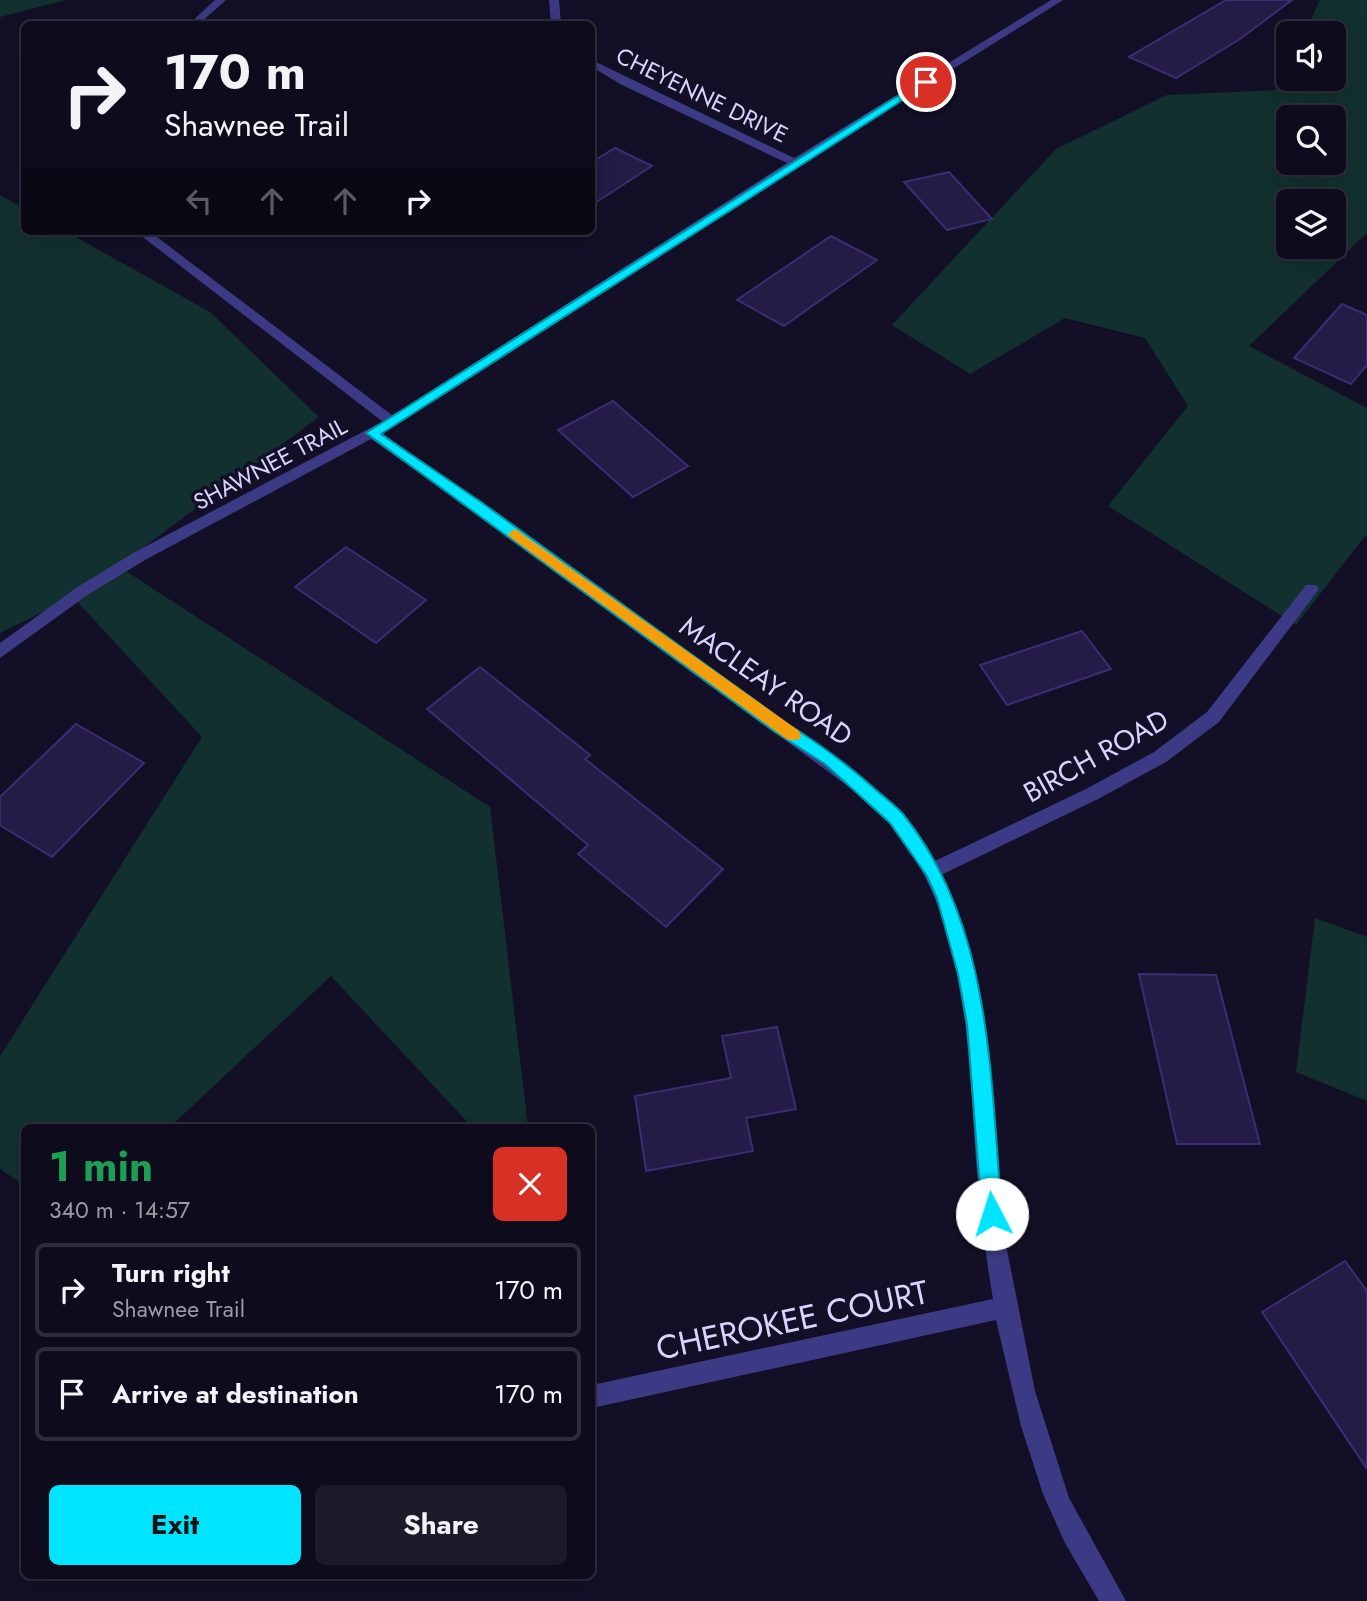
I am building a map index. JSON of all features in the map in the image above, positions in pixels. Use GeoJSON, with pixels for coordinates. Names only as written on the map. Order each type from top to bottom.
{"type":"FeatureCollection","features":[{"type":"Feature","properties":{"kind":"street"},"geometry":{"type":"LineString","coordinates":[[197,21],[221,0]]}},
{"type":"Feature","properties":{"kind":"street"},"geometry":{"type":"LineString","coordinates":[[554,0],[556,21]]}},
{"type":"Feature","properties":{"kind":"street","name":"SHAWNEE TRAIL"},"geometry":{"type":"LineString","coordinates":[[0,652],[84,590],[139,556],[392,422],[796,163],[1058,0]]}},
{"type":"Feature","properties":{"kind":"street","name":"CHEYENNE DRIVE"},"geometry":{"type":"LineString","coordinates":[[595,65],[624,82],[796,163]]}},
{"type":"Feature","properties":{"kind":"street"},"geometry":{"type":"LineString","coordinates":[[146,235],[392,422]]}},
{"type":"Feature","properties":{"kind":"street","name":"MACLEAY ROAD"},"geometry":{"type":"LineString","coordinates":[[372,433],[476,505],[781,728],[831,759],[896,818],[932,871],[946,897],[955,927],[976,1024],[992,1214],[1020,1380],[1055,1495],[1112,1601]]}},
{"type":"Feature","properties":{"kind":"street","name":"BIRCH ROAD"},"geometry":{"type":"LineString","coordinates":[[932,871],[1160,757],[1213,717],[1311,589]]}},
{"type":"Feature","properties":{"kind":"street","name":"CHEROKEE COURT"},"geometry":{"type":"LineString","coordinates":[[595,1396],[1006,1307]]}},
{"type":"Feature","properties":{"kind":"green space"},"geometry":{"type":"Polygon","coordinates":[[[0,0],[66,0],[0,17],[0,0]]]}},
{"type":"Feature","properties":{"kind":"green space"},"geometry":{"type":"Polygon","coordinates":[[[1320,0],[1367,0],[1367,233],[1346,253],[1346,189],[1276,189],[1276,259],[1340,259],[1249,346],[1367,408],[1367,538],[1365,536],[1296,625],[1108,506],[1188,406],[1145,338],[1065,318],[970,374],[892,325],[1056,149],[1167,95],[1276,90],[1346,91],[1346,21],[1310,21],[1320,0]]]}},
{"type":"Feature","properties":{"kind":"green space"},"geometry":{"type":"Polygon","coordinates":[[[0,195],[21,206],[21,235],[72,235],[210,312],[319,417],[118,566],[490,807],[528,1124],[469,1124],[331,976],[173,1124],[21,1124],[21,1183],[0,1169],[0,1056],[202,737],[73,597],[0,633],[0,195]]]}},
{"type":"Feature","properties":{"kind":"green space"},"geometry":{"type":"Polygon","coordinates":[[[1315,918],[1367,937],[1367,1101],[1296,1072],[1315,918]]]}},
{"type":"Feature","properties":{"kind":"building"},"geometry":{"type":"Polygon","coordinates":[[[1226,0],[1292,0],[1240,39],[1176,78],[1129,57],[1226,0]]]}},
{"type":"Feature","properties":{"kind":"building"},"geometry":{"type":"Polygon","coordinates":[[[615,148],[652,166],[595,203],[595,160],[615,148]]]}},
{"type":"Feature","properties":{"kind":"building"},"geometry":{"type":"Polygon","coordinates":[[[949,172],[992,219],[947,230],[904,182],[949,172]]]}},
{"type":"Feature","properties":{"kind":"building"},"geometry":{"type":"Polygon","coordinates":[[[831,236],[877,260],[784,326],[737,300],[831,236]]]}},
{"type":"Feature","properties":{"kind":"building"},"geometry":{"type":"Polygon","coordinates":[[[1342,304],[1367,315],[1367,365],[1351,384],[1294,358],[1342,304]]]}},
{"type":"Feature","properties":{"kind":"building"},"geometry":{"type":"Polygon","coordinates":[[[613,401],[688,466],[633,497],[558,430],[613,401]]]}},
{"type":"Feature","properties":{"kind":"building"},"geometry":{"type":"Polygon","coordinates":[[[346,547],[426,600],[376,643],[295,587],[346,547]]]}},
{"type":"Feature","properties":{"kind":"building"},"geometry":{"type":"Polygon","coordinates":[[[1082,631],[1111,669],[1007,705],[980,665],[1082,631]]]}},
{"type":"Feature","properties":{"kind":"building"},"geometry":{"type":"Polygon","coordinates":[[[480,667],[590,755],[585,759],[723,869],[666,927],[578,854],[588,845],[427,709],[480,667]]]}},
{"type":"Feature","properties":{"kind":"building"},"geometry":{"type":"Polygon","coordinates":[[[76,724],[144,763],[52,857],[0,825],[0,797],[76,724]]]}},
{"type":"Feature","properties":{"kind":"building"},"geometry":{"type":"Polygon","coordinates":[[[1139,974],[1216,975],[1260,1144],[1177,1144],[1139,974]]]}},
{"type":"Feature","properties":{"kind":"building"},"geometry":{"type":"Polygon","coordinates":[[[777,1027],[796,1109],[746,1118],[753,1151],[646,1171],[635,1096],[731,1078],[722,1036],[777,1027]]]}},
{"type":"Feature","properties":{"kind":"building"},"geometry":{"type":"Polygon","coordinates":[[[1345,1261],[1367,1291],[1367,1469],[1262,1312],[1345,1261]]]}},
{"type":"Feature","properties":{"kind":"slow traffic"},"geometry":{"type":"LineString","coordinates":[[515,534],[794,736]]}},
{"type":"Feature","properties":{"kind":"route"},"geometry":{"type":"LineString","coordinates":[[926,82],[372,433],[476,505],[781,728],[831,759],[896,818],[946,897],[967,974],[976,1024],[992,1214]]}}]}
